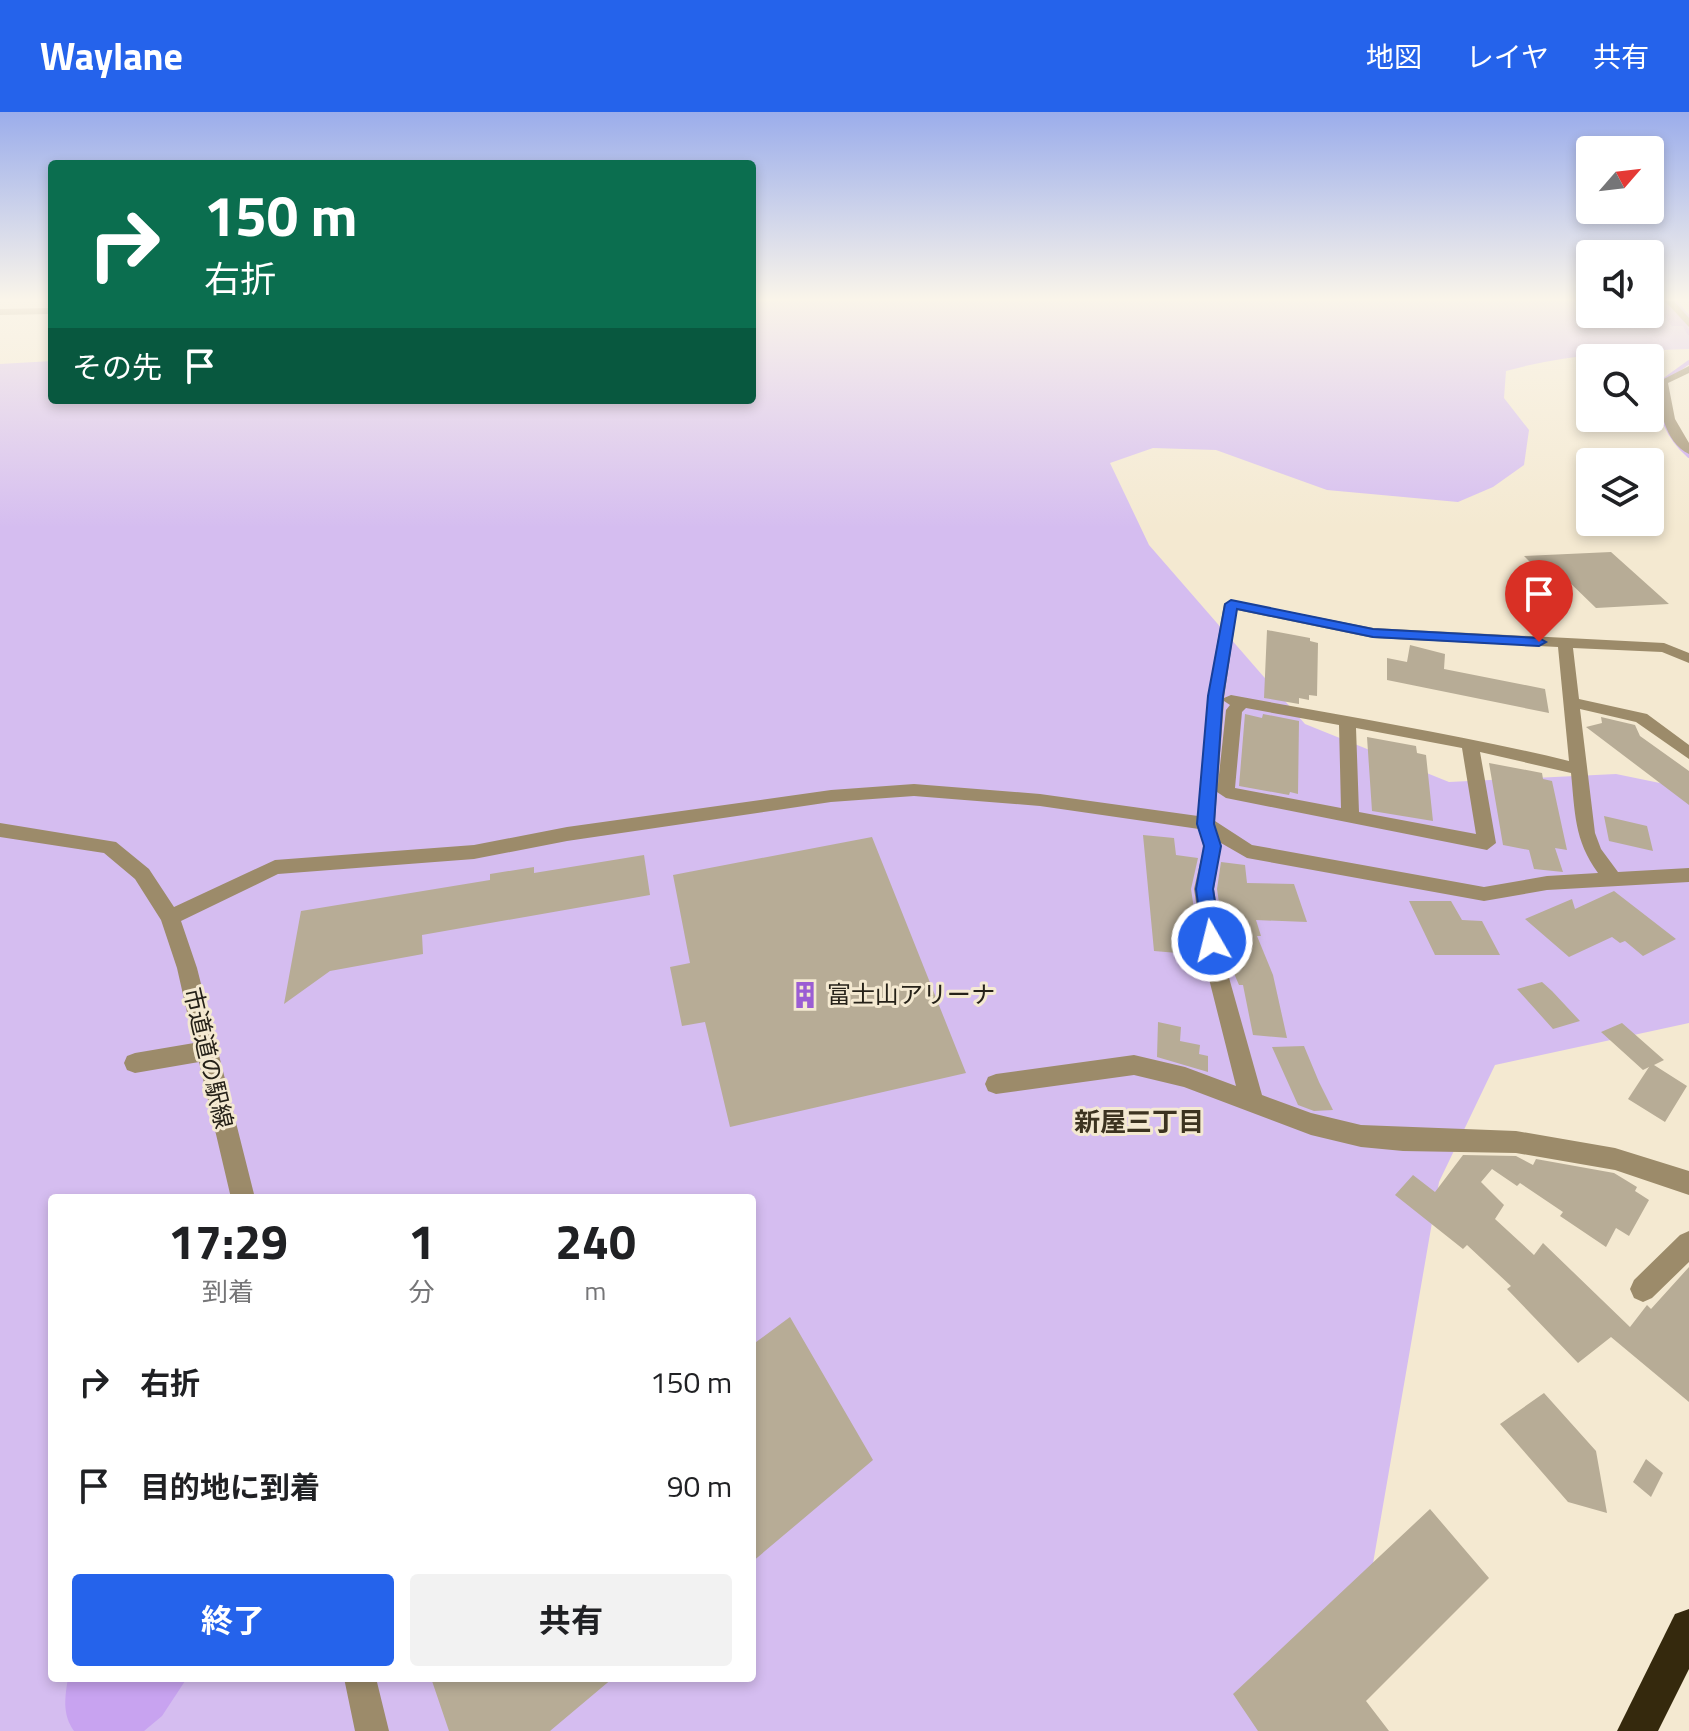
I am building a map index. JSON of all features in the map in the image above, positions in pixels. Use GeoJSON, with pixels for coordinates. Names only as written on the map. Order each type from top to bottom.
{"type":"FeatureCollection","features":[{"type":"Feature","properties":{"kind":"highway"},"geometry":{"type":"LineString","coordinates":[[1637,1731],[1689,1628]]}},
{"type":"Feature","properties":{"kind":"street"},"geometry":{"type":"LineString","coordinates":[[1674,377],[1663,382],[1669,424],[1677,440],[1689,450]]}},
{"type":"Feature","properties":{"kind":"street"},"geometry":{"type":"LineString","coordinates":[[1253,1102],[1237,1053],[1216,967],[1204,889],[1213,846],[1206,824],[1216,696],[1231,604],[1373,633],[1664,648],[1689,658]]}},
{"type":"Feature","properties":{"kind":"street"},"geometry":{"type":"LineString","coordinates":[[1565,644],[1586,833],[1592,851],[1613,879]]}},
{"type":"Feature","properties":{"kind":"street"},"geometry":{"type":"LineString","coordinates":[[1216,696],[1470,744],[1578,769]]}},
{"type":"Feature","properties":{"kind":"street"},"geometry":{"type":"LineString","coordinates":[[1243,702],[1234,710],[1226,792],[1487,843],[1470,744]]}},
{"type":"Feature","properties":{"kind":"street"},"geometry":{"type":"LineString","coordinates":[[1571,702],[1641,718],[1689,753]]}},
{"type":"Feature","properties":{"kind":"street"},"geometry":{"type":"LineString","coordinates":[[1347,721],[1350,816]]}},
{"type":"Feature","properties":{"kind":"street"},"geometry":{"type":"LineString","coordinates":[[170,918],[275,867],[474,852],[567,834],[831,796],[914,790],[973,793],[1206,824],[1247,851],[1484,894],[1547,883],[1689,875]]}},
{"type":"Feature","properties":{"kind":"street","name":"市道道の駅線"},"geometry":{"type":"LineString","coordinates":[[0,830],[109,847],[142,874],[170,918],[187,968],[242,1194]]}},
{"type":"Feature","properties":{"kind":"street"},"geometry":{"type":"LineString","coordinates":[[135,1063],[205,1051]]}},
{"type":"Feature","properties":{"kind":"street"},"geometry":{"type":"LineString","coordinates":[[996,1084],[1134,1065],[1185,1077],[1311,1124],[1361,1136],[1516,1142],[1615,1159],[1689,1183]]}},
{"type":"Feature","properties":{"kind":"street"},"geometry":{"type":"LineString","coordinates":[[1643,1289],[1689,1244]]}},
{"type":"Feature","properties":{"kind":"street"},"geometry":{"type":"LineString","coordinates":[[361,1682],[372,1731]]}},
{"type":"Feature","properties":{"kind":"shaded area"},"geometry":{"type":"Polygon","coordinates":[[[0,377],[48,377],[48,404],[756,404],[756,377],[1506,377],[1504,398],[1529,430],[1524,465],[1493,487],[1458,502],[1327,490],[1216,450],[1153,448],[1110,463],[1149,545],[1305,724],[1449,782],[1616,774],[1689,789],[1689,1023],[1495,1065],[1439,1182],[1344,1731],[0,1731],[0,377]]]}},
{"type":"Feature","properties":{"kind":"shaded area"},"geometry":{"type":"Polygon","coordinates":[[[67,1682],[184,1682],[162,1716],[144,1731],[74,1731],[66,1712],[67,1682]]]}},
{"type":"Feature","properties":{"kind":"building"},"geometry":{"type":"Polygon","coordinates":[[[1611,552],[1669,604],[1596,608],[1564,577],[1545,577],[1524,556],[1611,552]]]}},
{"type":"Feature","properties":{"kind":"building"},"geometry":{"type":"Polygon","coordinates":[[[1267,630],[1310,638],[1310,641],[1318,643],[1317,696],[1309,695],[1309,700],[1299,698],[1299,704],[1264,698],[1267,630]]]}},
{"type":"Feature","properties":{"kind":"building"},"geometry":{"type":"Polygon","coordinates":[[[1410,645],[1445,654],[1444,669],[1545,689],[1549,713],[1387,680],[1387,658],[1407,662],[1410,645]]]}},
{"type":"Feature","properties":{"kind":"building"},"geometry":{"type":"Polygon","coordinates":[[[1245,714],[1299,721],[1298,794],[1239,786],[1245,714]]]}},
{"type":"Feature","properties":{"kind":"building"},"geometry":{"type":"Polygon","coordinates":[[[1601,717],[1635,725],[1640,736],[1689,771],[1689,805],[1586,727],[1602,723],[1601,717]]]}},
{"type":"Feature","properties":{"kind":"building"},"geometry":{"type":"Polygon","coordinates":[[[1367,737],[1416,746],[1417,753],[1426,755],[1433,821],[1372,811],[1367,737]]]}},
{"type":"Feature","properties":{"kind":"building"},"geometry":{"type":"Polygon","coordinates":[[[1489,763],[1542,773],[1543,779],[1552,781],[1567,850],[1555,848],[1563,872],[1534,869],[1529,850],[1503,845],[1489,763]]]}},
{"type":"Feature","properties":{"kind":"building"},"geometry":{"type":"Polygon","coordinates":[[[1604,816],[1647,826],[1653,851],[1609,841],[1604,816]]]}},
{"type":"Feature","properties":{"kind":"building"},"geometry":{"type":"Polygon","coordinates":[[[1143,835],[1174,838],[1176,855],[1198,858],[1191,889],[1201,955],[1154,951],[1143,835]]]}},
{"type":"Feature","properties":{"kind":"building","name":"富士山アリーナ"},"geometry":{"type":"Polygon","coordinates":[[[872,837],[966,1073],[730,1127],[705,1022],[682,1026],[670,967],[690,963],[673,875],[872,837]]]}},
{"type":"Feature","properties":{"kind":"building"},"geometry":{"type":"Polygon","coordinates":[[[644,855],[650,895],[422,935],[423,954],[330,971],[284,1004],[301,911],[490,880],[490,874],[534,867],[534,873],[644,855]]]}},
{"type":"Feature","properties":{"kind":"building"},"geometry":{"type":"Polygon","coordinates":[[[1221,862],[1245,865],[1247,883],[1294,884],[1307,922],[1256,920],[1261,936],[1257,936],[1273,975],[1287,1038],[1253,1035],[1243,985],[1239,985],[1227,957],[1217,889],[1221,862]]]}},
{"type":"Feature","properties":{"kind":"building"},"geometry":{"type":"Polygon","coordinates":[[[1614,891],[1676,939],[1643,956],[1625,941],[1620,943],[1612,937],[1569,957],[1525,919],[1572,899],[1575,909],[1614,891]]]}},
{"type":"Feature","properties":{"kind":"building"},"geometry":{"type":"Polygon","coordinates":[[[1409,901],[1451,901],[1462,920],[1482,921],[1500,955],[1435,955],[1409,901]]]}},
{"type":"Feature","properties":{"kind":"building"},"geometry":{"type":"Polygon","coordinates":[[[1542,982],[1580,1021],[1553,1029],[1517,989],[1542,982]]]}},
{"type":"Feature","properties":{"kind":"building"},"geometry":{"type":"Polygon","coordinates":[[[1158,1022],[1181,1027],[1180,1041],[1200,1045],[1199,1054],[1208,1056],[1208,1072],[1157,1057],[1158,1022]]]}},
{"type":"Feature","properties":{"kind":"building"},"geometry":{"type":"Polygon","coordinates":[[[1622,1023],[1664,1060],[1654,1065],[1687,1086],[1665,1122],[1628,1099],[1649,1067],[1643,1070],[1601,1032],[1622,1023]]]}},
{"type":"Feature","properties":{"kind":"building"},"geometry":{"type":"Polygon","coordinates":[[[1304,1046],[1333,1110],[1314,1111],[1298,1105],[1272,1047],[1304,1046]]]}},
{"type":"Feature","properties":{"kind":"building"},"geometry":{"type":"Polygon","coordinates":[[[1463,1155],[1516,1156],[1533,1165],[1536,1159],[1614,1173],[1637,1187],[1635,1191],[1649,1200],[1629,1236],[1616,1228],[1606,1247],[1560,1216],[1563,1212],[1520,1183],[1517,1186],[1492,1169],[1481,1182],[1504,1205],[1495,1219],[1534,1255],[1543,1243],[1630,1327],[1647,1305],[1651,1309],[1689,1267],[1689,1402],[1611,1337],[1578,1363],[1507,1289],[1511,1286],[1467,1245],[1463,1249],[1395,1195],[1413,1175],[1435,1192],[1463,1155]]]}},
{"type":"Feature","properties":{"kind":"building"},"geometry":{"type":"Polygon","coordinates":[[[790,1317],[873,1460],[756,1559],[756,1342],[790,1317]]]}},
{"type":"Feature","properties":{"kind":"building"},"geometry":{"type":"Polygon","coordinates":[[[1544,1393],[1596,1451],[1607,1513],[1568,1502],[1500,1424],[1544,1393]]]}},
{"type":"Feature","properties":{"kind":"building"},"geometry":{"type":"Polygon","coordinates":[[[1646,1459],[1663,1473],[1651,1497],[1633,1482],[1646,1459]]]}},
{"type":"Feature","properties":{"kind":"building"},"geometry":{"type":"Polygon","coordinates":[[[1430,1509],[1489,1578],[1366,1701],[1389,1731],[1258,1731],[1233,1694],[1430,1509]]]}},
{"type":"Feature","properties":{"kind":"building"},"geometry":{"type":"Polygon","coordinates":[[[432,1682],[608,1682],[550,1731],[449,1731],[432,1682]]]}},
{"type":"Feature","properties":{"kind":"waterway"},"geometry":{"type":"LineString","coordinates":[[1669,377],[1657,385],[1660,406],[1675,441],[1689,456]]}},
{"type":"Feature","properties":{"kind":"place","name":"富士山アリーナ"},"geometry":{"type":"Point","coordinates":[805,995]}},
{"type":"Feature","properties":{"kind":"district","name":"新屋三丁目"},"geometry":{"type":"Point","coordinates":[1139,1122]}},
{"type":"Feature","properties":{"kind":"route"},"geometry":{"type":"LineString","coordinates":[[1212,941],[1204,889],[1213,846],[1206,824],[1216,696],[1231,604],[1373,633],[1539,642]]}}]}
